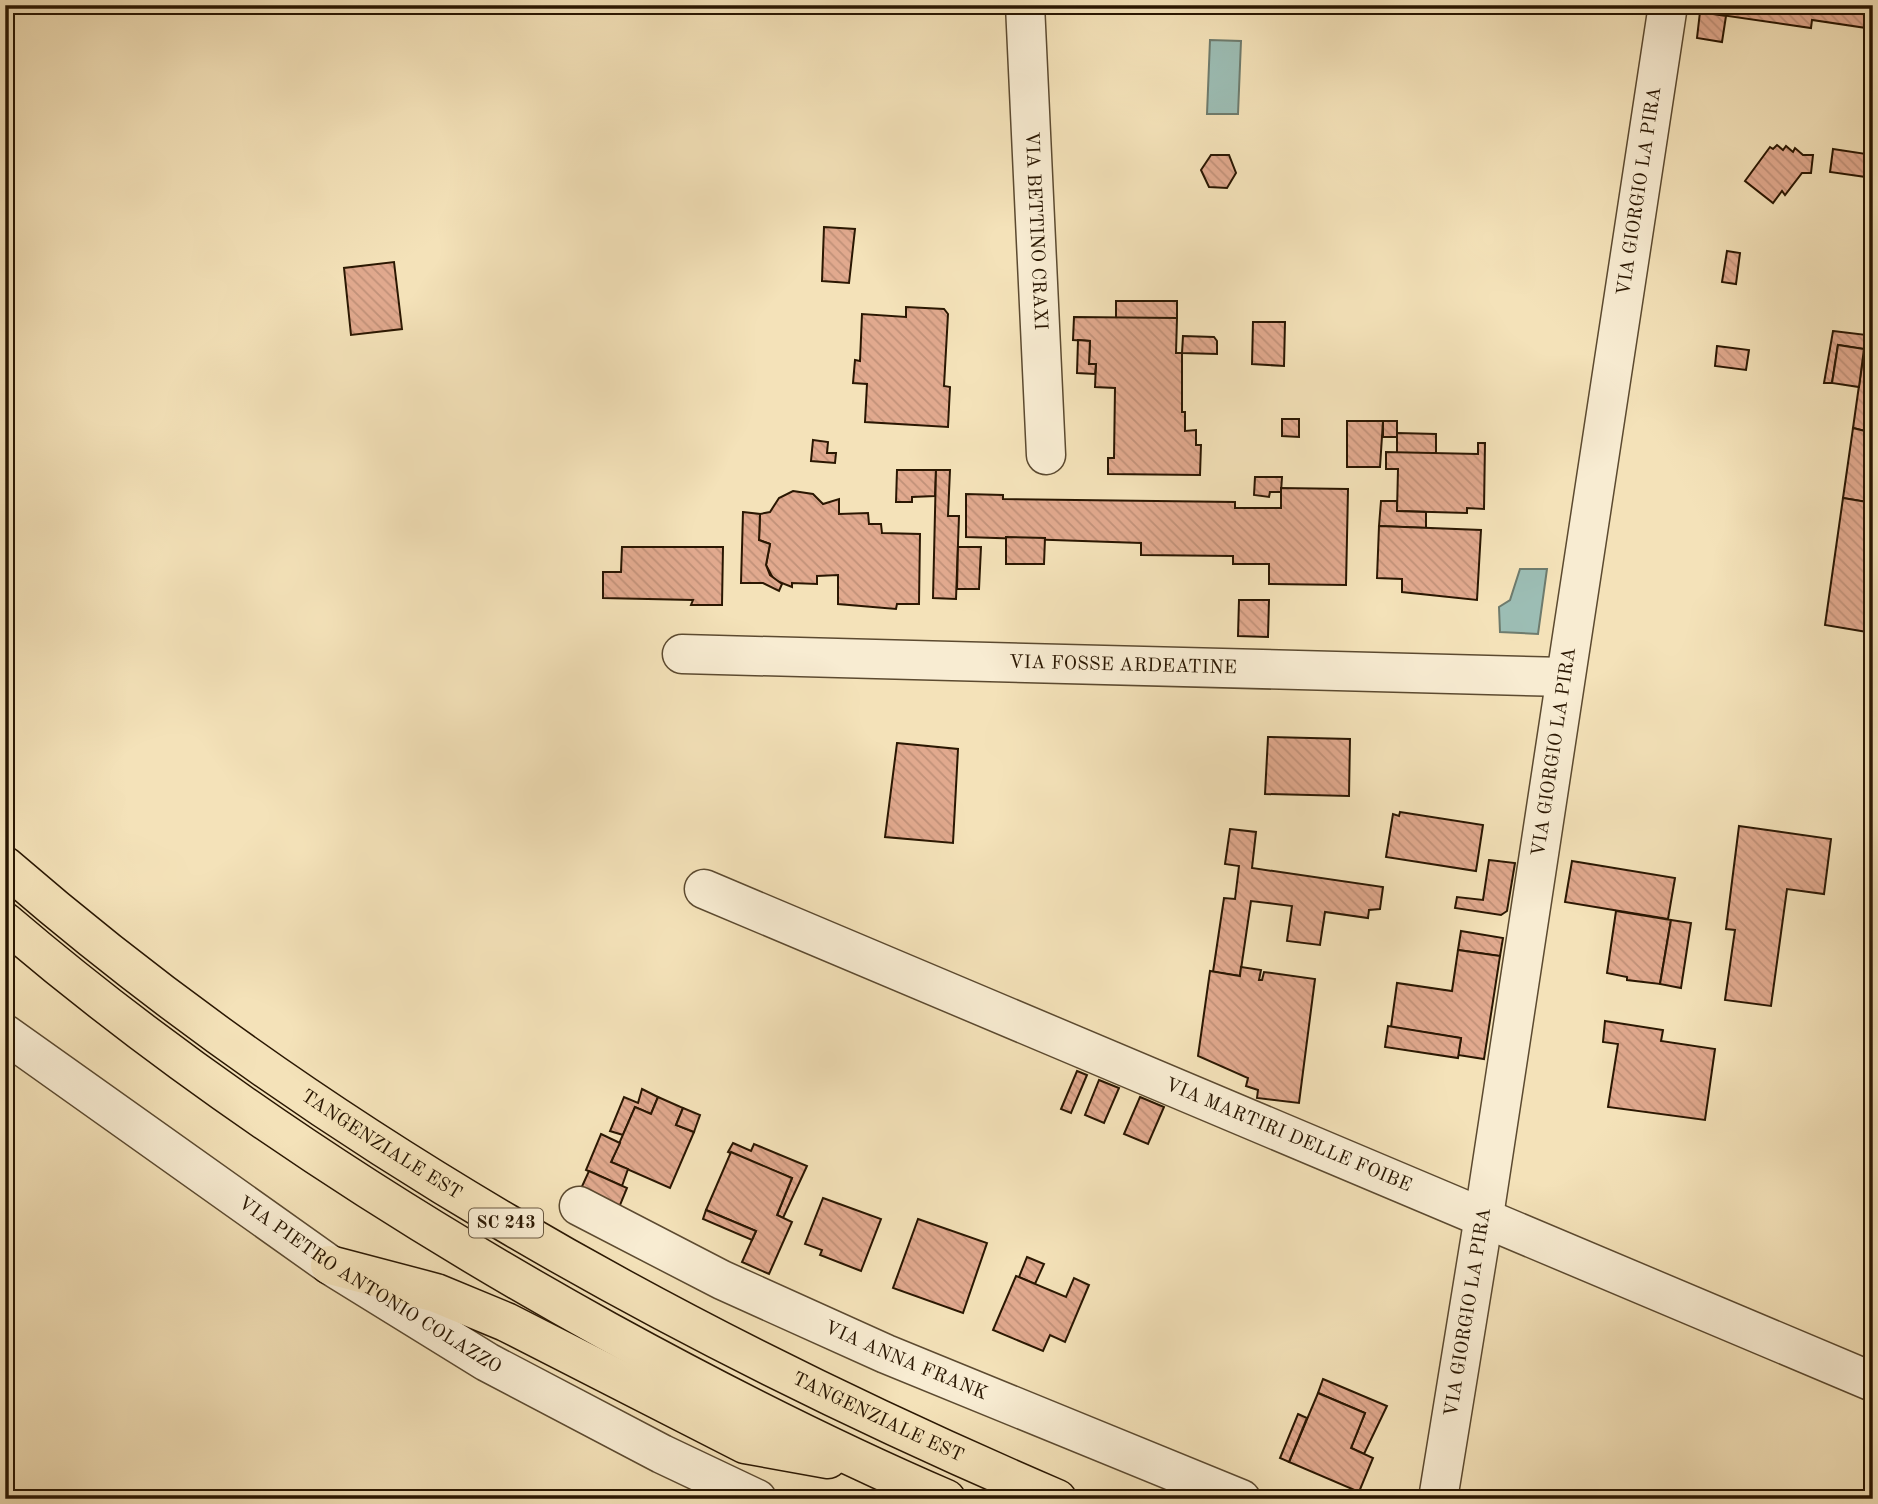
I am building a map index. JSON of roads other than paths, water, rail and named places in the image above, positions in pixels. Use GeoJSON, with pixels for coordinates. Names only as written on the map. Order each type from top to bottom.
{"type":"FeatureCollection","features":[{"type":"Feature","properties":{"kind":"highway","name":"TANGENZIALE EST"},"geometry":{"type":"LineString","coordinates":[[5,866],[167,998],[346,1124],[522,1233],[718,1342],[900,1432],[1057,1499]]}},
{"type":"Feature","properties":{"kind":"highway","name":"SC 243"},"geometry":{"type":"LineString","coordinates":[[5,922],[91,995],[246,1108],[422,1225],[698,1381],[871,1467],[946,1499]]}},
{"type":"Feature","properties":{"kind":"highway"},"geometry":{"type":"LineString","coordinates":[[330,1265],[436,1293],[506,1322],[745,1444],[871,1467]]}},
{"type":"Feature","properties":{"kind":"street","name":"VIA BETTINO CRAXI"},"geometry":{"type":"LineString","coordinates":[[1025,5],[1046,454]]}},
{"type":"Feature","properties":{"kind":"street","name":"VIA GIORGIO LA PIRA"},"geometry":{"type":"LineString","coordinates":[[1438,1499],[1485,1216],[1668,5]]}},
{"type":"Feature","properties":{"kind":"street","name":"VIA FOSSE ARDEATINE"},"geometry":{"type":"LineString","coordinates":[[682,654],[1565,677]]}},
{"type":"Feature","properties":{"kind":"street","name":"VIA MARTIRI DELLE FOIBE"},"geometry":{"type":"LineString","coordinates":[[704,889],[1485,1216],[1873,1382]]}},
{"type":"Feature","properties":{"kind":"street","name":"VIA PIETRO ANTONIO COLAZZO"},"geometry":{"type":"LineString","coordinates":[[5,1034],[330,1265],[487,1362],[662,1454],[757,1499]]}},
{"type":"Feature","properties":{"kind":"street","name":"VIA ANNA FRANK"},"geometry":{"type":"LineString","coordinates":[[579,1206],[722,1280],[886,1354],[1241,1499]]}},
{"type":"Feature","properties":{"kind":"water"},"geometry":{"type":"Polygon","coordinates":[[[1210,40],[1241,41],[1238,114],[1207,114],[1210,40]]]}},
{"type":"Feature","properties":{"kind":"water"},"geometry":{"type":"Polygon","coordinates":[[[1520,569],[1547,569],[1538,634],[1500,632],[1499,607],[1510,600],[1520,569]]]}}]}
